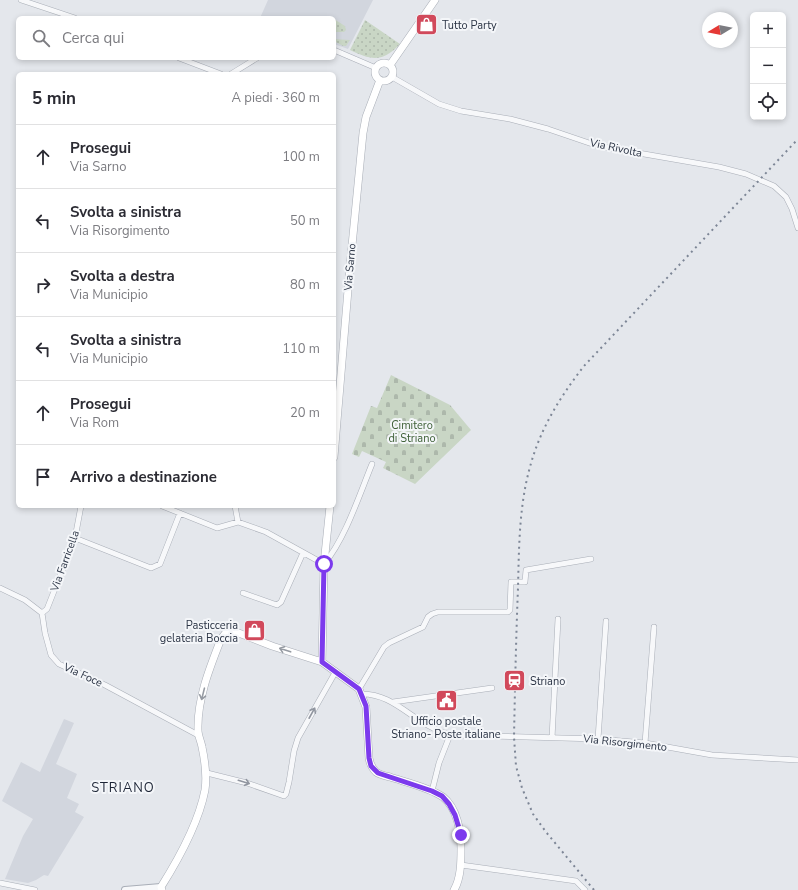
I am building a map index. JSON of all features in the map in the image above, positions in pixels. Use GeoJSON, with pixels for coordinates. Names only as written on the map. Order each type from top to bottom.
{"type":"FeatureCollection","features":[{"type":"Feature","properties":{"kind":"main road"},"geometry":{"type":"LineString","coordinates":[[390,64],[435,0]]}},
{"type":"Feature","properties":{"kind":"main road"},"geometry":{"type":"LineString","coordinates":[[382,63],[390,64],[393,72],[392,77],[388,80],[380,80],[375,74],[376,68],[382,63]]}},
{"type":"Feature","properties":{"kind":"main road","name":"Via Sarno"},"geometry":{"type":"LineString","coordinates":[[336,432],[349,273],[363,133],[366,117],[380,80]]}},
{"type":"Feature","properties":{"kind":"main road"},"geometry":{"type":"LineString","coordinates":[[322,662],[324,564],[330,508]]}},
{"type":"Feature","properties":{"kind":"main road","name":"Via Risorgimento"},"geometry":{"type":"LineString","coordinates":[[198,735],[198,721],[202,696],[221,639],[227,631],[231,630],[272,646],[322,662],[336,671],[360,691]]}},
{"type":"Feature","properties":{"kind":"main road"},"geometry":{"type":"LineString","coordinates":[[360,691],[366,706],[369,758],[371,766],[378,773],[432,791],[442,796],[449,804],[455,815],[461,835],[461,865],[454,890]]}},
{"type":"Feature","properties":{"kind":"main road"},"geometry":{"type":"LineString","coordinates":[[161,888],[177,860],[193,825],[205,790],[207,773],[198,735]]}},
{"type":"Feature","properties":{"kind":"street"},"geometry":{"type":"LineString","coordinates":[[22,0],[69,16]]}},
{"type":"Feature","properties":{"kind":"street"},"geometry":{"type":"LineString","coordinates":[[336,51],[376,68]]}},
{"type":"Feature","properties":{"kind":"street"},"geometry":{"type":"LineString","coordinates":[[184,60],[216,72]]}},
{"type":"Feature","properties":{"kind":"street"},"geometry":{"type":"LineString","coordinates":[[234,72],[254,60]]}},
{"type":"Feature","properties":{"kind":"street","name":"Via Rivolta"},"geometry":{"type":"LineString","coordinates":[[392,77],[439,104],[461,111],[510,119],[548,129],[598,146],[719,167],[746,174],[774,186],[786,197],[792,209],[798,228]]}},
{"type":"Feature","properties":{"kind":"street"},"geometry":{"type":"LineString","coordinates":[[166,508],[217,528],[238,522],[266,532],[324,564],[333,554],[372,464]]}},
{"type":"Feature","properties":{"kind":"street","name":"Via Farricella"},"geometry":{"type":"LineString","coordinates":[[42,613],[47,609],[75,538],[81,508]]}},
{"type":"Feature","properties":{"kind":"street"},"geometry":{"type":"LineString","coordinates":[[235,508],[238,522]]}},
{"type":"Feature","properties":{"kind":"street"},"geometry":{"type":"LineString","coordinates":[[75,538],[151,568],[160,564],[180,514]]}},
{"type":"Feature","properties":{"kind":"street"},"geometry":{"type":"LineString","coordinates":[[243,593],[277,605],[281,602],[303,553]]}},
{"type":"Feature","properties":{"kind":"street"},"geometry":{"type":"LineString","coordinates":[[360,691],[384,647],[389,643],[423,627],[428,617],[432,614],[438,612],[508,612],[510,610],[511,582],[525,582],[526,570],[591,559]]}},
{"type":"Feature","properties":{"kind":"street"},"geometry":{"type":"LineString","coordinates":[[0,588],[25,600],[42,613]]}},
{"type":"Feature","properties":{"kind":"street","name":"Via Foce"},"geometry":{"type":"LineString","coordinates":[[42,613],[45,634],[51,655],[59,664],[105,685],[198,735]]}},
{"type":"Feature","properties":{"kind":"street"},"geometry":{"type":"LineString","coordinates":[[552,738],[558,618]]}},
{"type":"Feature","properties":{"kind":"street"},"geometry":{"type":"LineString","coordinates":[[598,739],[606,621]]}},
{"type":"Feature","properties":{"kind":"street"},"geometry":{"type":"LineString","coordinates":[[645,743],[654,627]]}},
{"type":"Feature","properties":{"kind":"street"},"geometry":{"type":"LineString","coordinates":[[207,773],[247,783],[284,796],[286,794],[289,782],[294,751],[298,738],[336,671]]}},
{"type":"Feature","properties":{"kind":"street"},"geometry":{"type":"LineString","coordinates":[[393,702],[492,688]]}},
{"type":"Feature","properties":{"kind":"street","name":"Via Risorgimento"},"geometry":{"type":"LineString","coordinates":[[360,691],[393,702],[432,728],[450,735],[598,739],[645,743],[712,755],[798,760]]}},
{"type":"Feature","properties":{"kind":"street"},"geometry":{"type":"LineString","coordinates":[[432,791],[439,763],[450,735]]}},
{"type":"Feature","properties":{"kind":"street"},"geometry":{"type":"LineString","coordinates":[[461,865],[576,881],[585,890]]}},
{"type":"Feature","properties":{"kind":"street"},"geometry":{"type":"LineString","coordinates":[[0,883],[35,890]]}},
{"type":"Feature","properties":{"kind":"street"},"geometry":{"type":"LineString","coordinates":[[125,890],[161,888]]}},
{"type":"Feature","properties":{"kind":"shaded area"},"geometry":{"type":"Polygon","coordinates":[[[268,0],[373,0],[348,49],[336,45],[336,16],[261,16],[268,0]]]}},
{"type":"Feature","properties":{"kind":"shaded area"},"geometry":{"type":"Polygon","coordinates":[[[64,719],[74,723],[56,764],[77,774],[67,798],[79,804],[75,812],[84,817],[48,876],[44,875],[28,883],[5,879],[23,836],[33,819],[2,801],[21,762],[40,772],[64,719]]]}},
{"type":"Feature","properties":{"kind":"green space"},"geometry":{"type":"Polygon","coordinates":[[[336,20],[345,26],[346,30],[344,32],[336,32],[336,20]]]}},
{"type":"Feature","properties":{"kind":"green space"},"geometry":{"type":"Polygon","coordinates":[[[365,20],[400,44],[388,54],[376,58],[370,58],[350,50],[365,20]]]}},
{"type":"Feature","properties":{"kind":"green space"},"geometry":{"type":"Polygon","coordinates":[[[336,39],[350,40],[346,46],[336,42],[336,39]]]}},
{"type":"Feature","properties":{"kind":"green space","name":"Cimitero di Striano"},"geometry":{"type":"Polygon","coordinates":[[[391,375],[450,405],[471,430],[415,484],[383,468],[386,462],[362,451],[359,457],[352,454],[371,406],[377,408],[391,375]]]}},
{"type":"Feature","properties":{"kind":"railway"},"geometry":{"type":"LineString","coordinates":[[594,890],[533,814],[522,788],[516,766],[514,737],[519,542],[526,482],[530,467],[545,427],[559,402],[584,366],[798,139]]}},
{"type":"Feature","properties":{"kind":"place","name":"Tutto Party"},"geometry":{"type":"Point","coordinates":[427,25]}},
{"type":"Feature","properties":{"kind":"place","name":"Pasticceria gelateria Boccia"},"geometry":{"type":"Point","coordinates":[254,631]}},
{"type":"Feature","properties":{"kind":"place","name":"Striano"},"geometry":{"type":"Point","coordinates":[515,681]}},
{"type":"Feature","properties":{"kind":"place","name":"Ufficio postale Striano- Poste italiane"},"geometry":{"type":"Point","coordinates":[446,701]}},
{"type":"Feature","properties":{"kind":"district","name":"STRIANO"},"geometry":{"type":"Point","coordinates":[123,788]}},
{"type":"Feature","properties":{"kind":"route"},"geometry":{"type":"LineString","coordinates":[[324,564],[322,662],[359,689],[366,706],[369,758],[371,766],[378,773],[432,791],[442,796],[449,804],[455,815],[461,835]]}}]}
